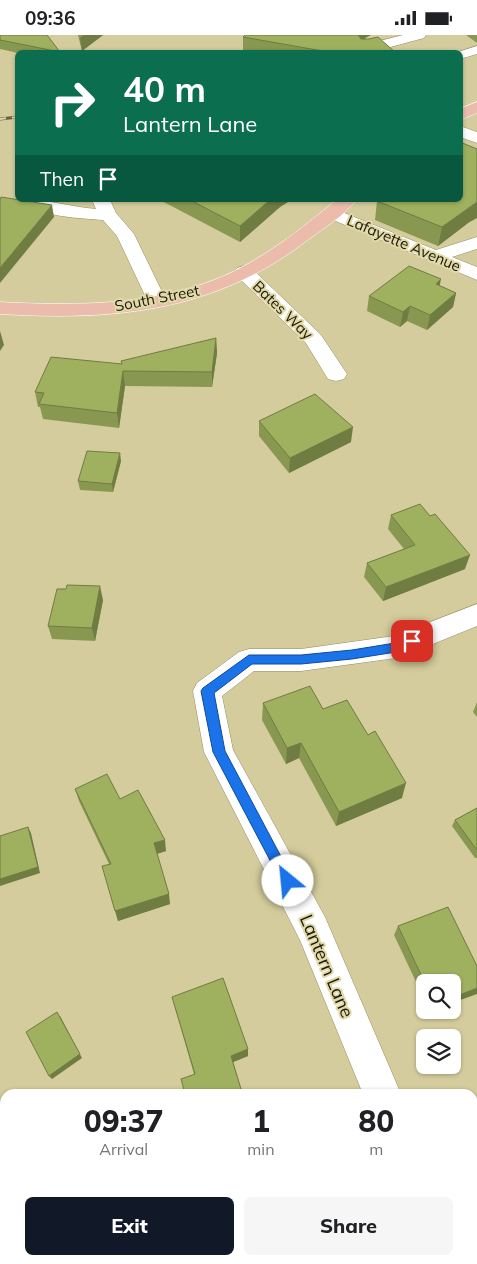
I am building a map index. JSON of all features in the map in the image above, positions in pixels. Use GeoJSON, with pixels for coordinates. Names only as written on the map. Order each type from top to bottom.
{"type":"FeatureCollection","features":[{"type":"Feature","properties":{"kind":"main road","name":"South Street"},"geometry":{"type":"LineString","coordinates":[[0,308],[31,311],[93,309],[156,300],[207,288],[244,272],[283,250],[337,204]]}},
{"type":"Feature","properties":{"kind":"street"},"geometry":{"type":"LineString","coordinates":[[365,49],[419,35]]}},
{"type":"Feature","properties":{"kind":"street"},"geometry":{"type":"LineString","coordinates":[[463,54],[477,50]]}},
{"type":"Feature","properties":{"kind":"street"},"geometry":{"type":"LineString","coordinates":[[463,132],[477,138]]}},
{"type":"Feature","properties":{"kind":"street"},"geometry":{"type":"LineString","coordinates":[[38,202],[51,208],[104,208],[126,234],[156,300]]}},
{"type":"Feature","properties":{"kind":"street","name":"Lafayette Avenue"},"geometry":{"type":"LineString","coordinates":[[337,204],[435,256],[477,274]]}},
{"type":"Feature","properties":{"kind":"street"},"geometry":{"type":"LineString","coordinates":[[435,256],[477,243]]}},
{"type":"Feature","properties":{"kind":"street","name":"Bates Way"},"geometry":{"type":"LineString","coordinates":[[244,272],[314,339],[336,373]]}},
{"type":"Feature","properties":{"kind":"street","name":"Lantern Lane"},"geometry":{"type":"LineString","coordinates":[[380,1089],[313,929],[219,752],[207,691],[249,660],[301,660],[396,647],[477,615]]}},
{"type":"Feature","properties":{"kind":"building"},"geometry":{"type":"Polygon","coordinates":[[[0,35],[47,35],[58,50],[50,50],[0,40],[0,35]]]}},
{"type":"Feature","properties":{"kind":"building"},"geometry":{"type":"Polygon","coordinates":[[[245,35],[358,35],[361,39],[378,37],[393,50],[317,50],[243,37],[245,35]]]}},
{"type":"Feature","properties":{"kind":"building"},"geometry":{"type":"Polygon","coordinates":[[[463,143],[477,149],[477,202],[442,227],[380,202],[463,202],[463,143]]]}},
{"type":"Feature","properties":{"kind":"building"},"geometry":{"type":"Polygon","coordinates":[[[1,197],[15,199],[15,202],[52,205],[0,268],[1,197]]]}},
{"type":"Feature","properties":{"kind":"building"},"geometry":{"type":"Polygon","coordinates":[[[194,202],[268,202],[240,226],[194,202]]]}},
{"type":"Feature","properties":{"kind":"building"},"geometry":{"type":"Polygon","coordinates":[[[409,266],[441,279],[436,284],[456,293],[430,315],[410,306],[403,312],[369,296],[409,266]]]}},
{"type":"Feature","properties":{"kind":"building"},"geometry":{"type":"Polygon","coordinates":[[[216,338],[212,372],[123,371],[117,413],[39,404],[44,393],[35,392],[51,357],[122,364],[121,361],[216,338]]]}},
{"type":"Feature","properties":{"kind":"building"},"geometry":{"type":"Polygon","coordinates":[[[315,394],[353,427],[290,458],[259,421],[315,394]]]}},
{"type":"Feature","properties":{"kind":"building"},"geometry":{"type":"Polygon","coordinates":[[[87,451],[120,453],[112,484],[78,481],[87,451]]]}},
{"type":"Feature","properties":{"kind":"building"},"geometry":{"type":"Polygon","coordinates":[[[420,504],[430,516],[435,514],[470,555],[386,587],[367,563],[415,545],[391,515],[420,504]]]}},
{"type":"Feature","properties":{"kind":"building"},"geometry":{"type":"Polygon","coordinates":[[[67,585],[100,586],[92,628],[48,626],[57,589],[66,589],[67,585]]]}},
{"type":"Feature","properties":{"kind":"building"},"geometry":{"type":"Polygon","coordinates":[[[310,686],[323,709],[347,700],[368,735],[375,731],[406,783],[339,812],[301,743],[287,748],[263,703],[310,686]]]}},
{"type":"Feature","properties":{"kind":"building"},"geometry":{"type":"Polygon","coordinates":[[[107,774],[120,799],[138,790],[165,840],[154,843],[169,894],[115,911],[102,866],[111,864],[75,789],[107,774]]]}},
{"type":"Feature","properties":{"kind":"building"},"geometry":{"type":"Polygon","coordinates":[[[477,808],[477,850],[455,820],[477,808]]]}},
{"type":"Feature","properties":{"kind":"building"},"geometry":{"type":"Polygon","coordinates":[[[28,827],[38,867],[0,879],[0,836],[28,827]]]}},
{"type":"Feature","properties":{"kind":"building"},"geometry":{"type":"Polygon","coordinates":[[[448,907],[477,966],[477,988],[461,994],[461,974],[421,974],[398,926],[448,907]]]}},
{"type":"Feature","properties":{"kind":"building"},"geometry":{"type":"Polygon","coordinates":[[[223,978],[248,1049],[231,1056],[241,1089],[184,1089],[181,1079],[195,1074],[172,997],[223,978]]]}},
{"type":"Feature","properties":{"kind":"building"},"geometry":{"type":"Polygon","coordinates":[[[57,1012],[80,1054],[49,1076],[26,1032],[57,1012]]]}},
{"type":"Feature","properties":{"kind":"railway"},"geometry":{"type":"LineString","coordinates":[[0,119],[15,117]]}},
{"type":"Feature","properties":{"kind":"route"},"geometry":{"type":"LineString","coordinates":[[288,881],[219,752],[207,691],[249,660],[301,660],[396,647],[412,641]]}}]}
